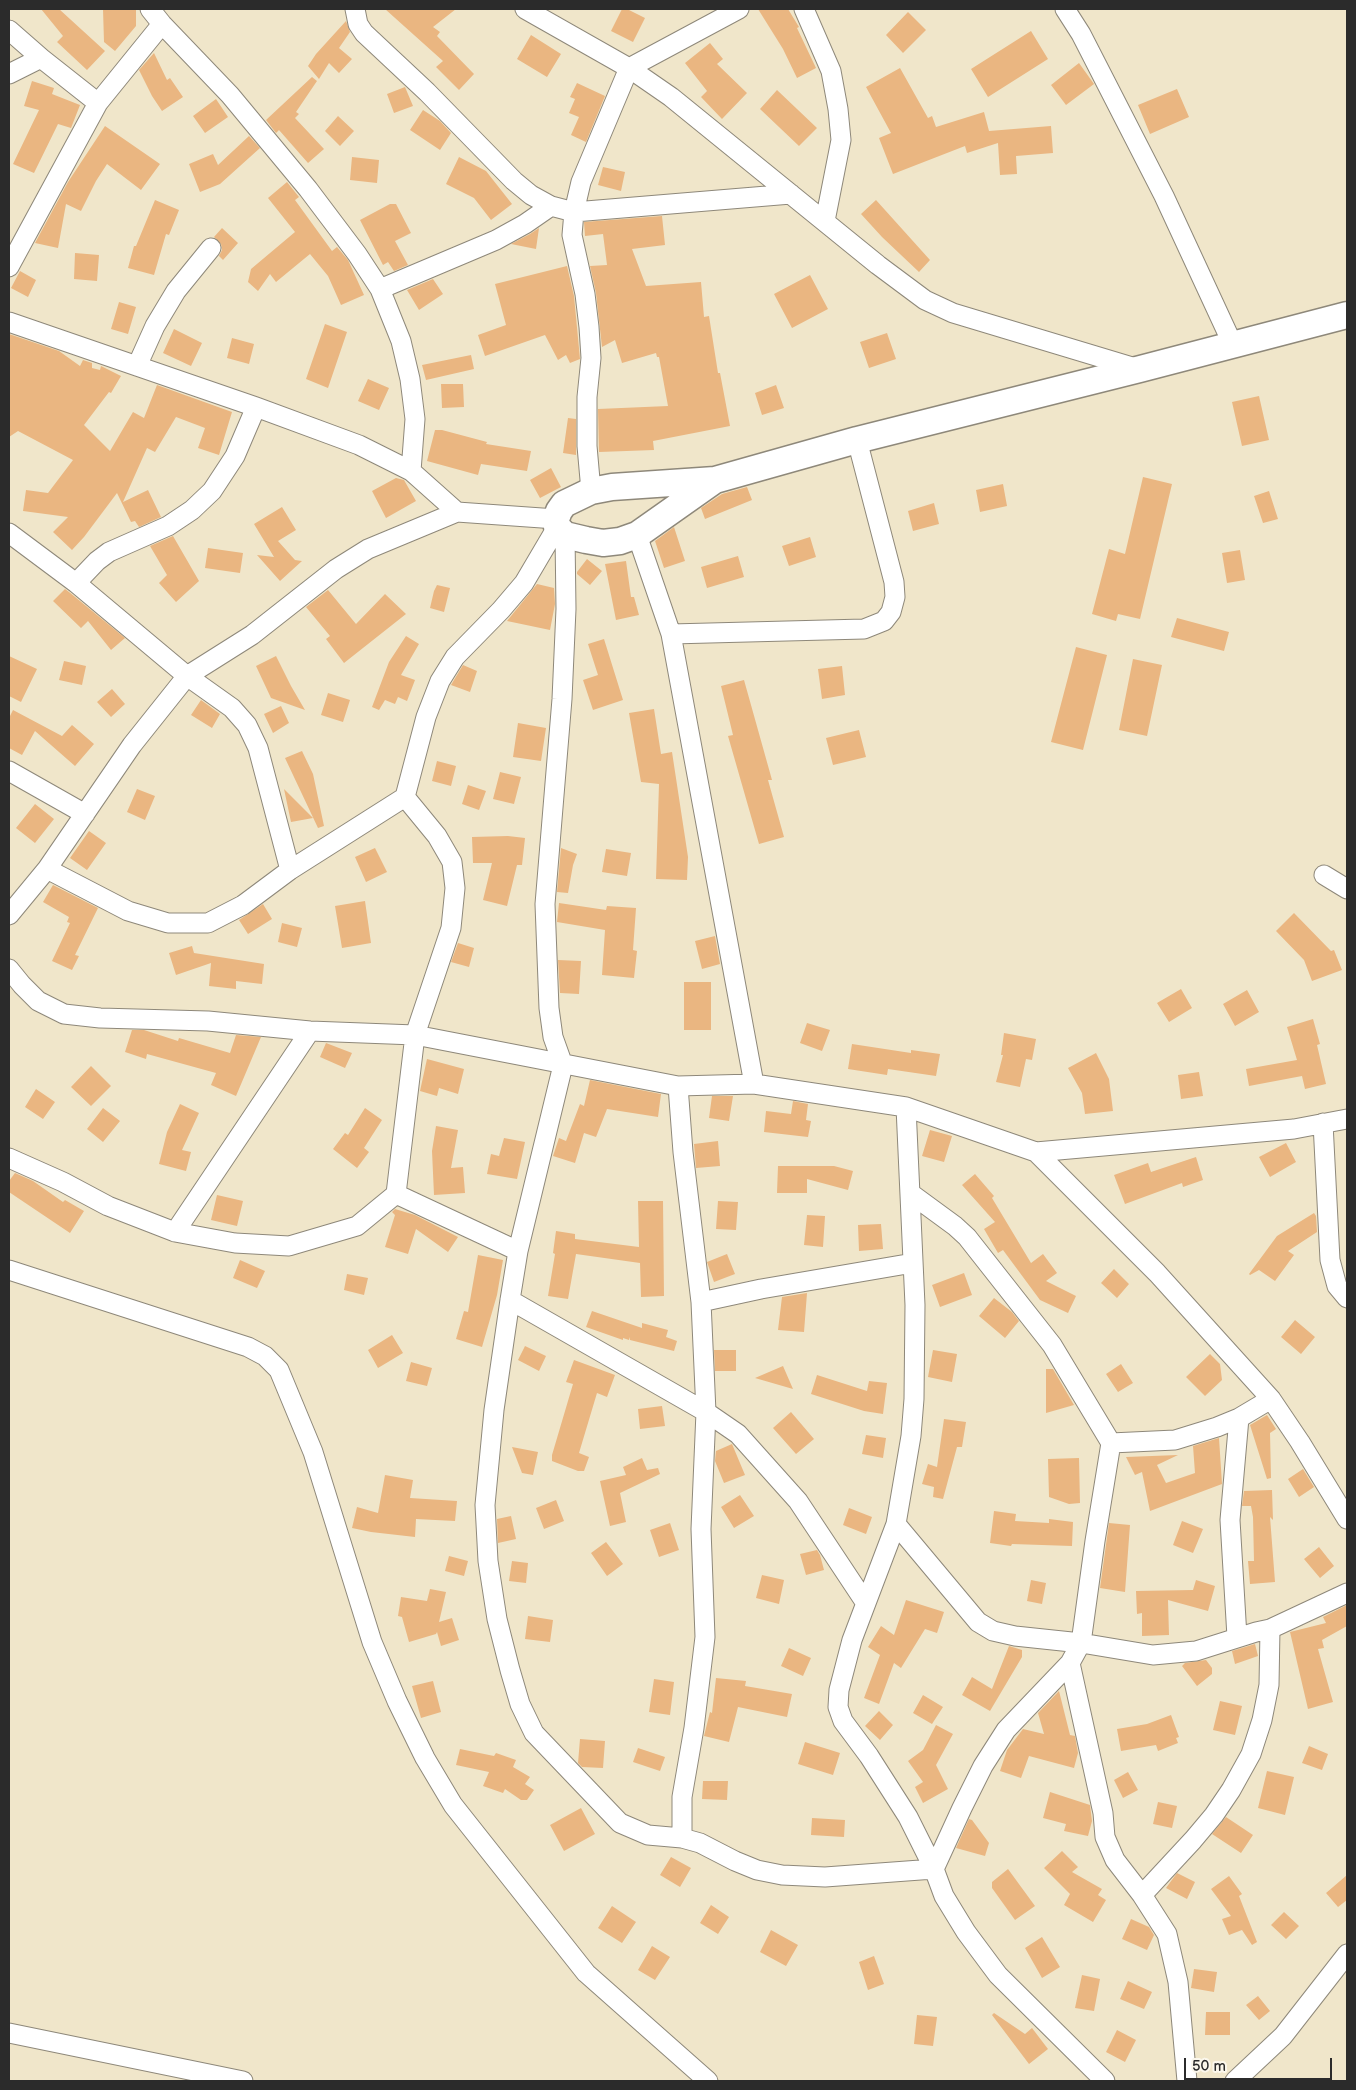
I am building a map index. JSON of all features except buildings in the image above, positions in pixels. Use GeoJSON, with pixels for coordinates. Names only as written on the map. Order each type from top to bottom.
{"type":"FeatureCollection","features":[{"type":"Feature","properties":{"kind":"street"},"geometry":{"type":"LineString","coordinates":[[150,9],[230,95],[308,189],[357,254],[380,289],[401,342],[410,379],[414,419],[410,471]]}},
{"type":"Feature","properties":{"kind":"street"},"geometry":{"type":"LineString","coordinates":[[355,9],[358,24],[364,33],[427,92],[514,180],[531,195],[551,206],[574,212],[791,194]]}},
{"type":"Feature","properties":{"kind":"street"},"geometry":{"type":"LineString","coordinates":[[525,9],[630,68],[671,97],[825,222],[925,300],[946,310],[1140,369]]}},
{"type":"Feature","properties":{"kind":"street"},"geometry":{"type":"LineString","coordinates":[[591,491],[587,446],[587,397],[591,358],[589,326],[585,294],[572,235],[574,212],[581,182],[630,68],[739,9]]}},
{"type":"Feature","properties":{"kind":"street"},"geometry":{"type":"LineString","coordinates":[[804,9],[831,71],[838,109],[841,140],[825,222]]}},
{"type":"Feature","properties":{"kind":"street"},"geometry":{"type":"LineString","coordinates":[[1065,9],[1081,34],[1164,196],[1233,345]]}},
{"type":"Feature","properties":{"kind":"street"},"geometry":{"type":"LineString","coordinates":[[9,267],[98,103],[162,24]]}},
{"type":"Feature","properties":{"kind":"street"},"geometry":{"type":"LineString","coordinates":[[9,30],[98,103]]}},
{"type":"Feature","properties":{"kind":"street"},"geometry":{"type":"LineString","coordinates":[[9,74],[41,58]]}},
{"type":"Feature","properties":{"kind":"street"},"geometry":{"type":"LineString","coordinates":[[380,289],[496,240],[551,206]]}},
{"type":"Feature","properties":{"kind":"street"},"geometry":{"type":"LineString","coordinates":[[137,366],[155,326],[176,290],[211,248]]}},
{"type":"Feature","properties":{"kind":"street"},"geometry":{"type":"LineString","coordinates":[[934,1869],[825,1876],[782,1875],[757,1870],[700,1843],[682,1838],[648,1835],[620,1823],[534,1734],[520,1704],[497,1619],[488,1561],[485,1505],[494,1410],[518,1251],[563,1065],[553,1037],[549,1008],[545,904],[562,699],[566,609],[559,511],[564,504],[591,491],[612,487],[715,480],[857,440],[1347,315]]}},
{"type":"Feature","properties":{"kind":"street"},"geometry":{"type":"LineString","coordinates":[[9,322],[256,407],[359,445],[410,471],[457,512]]}},
{"type":"Feature","properties":{"kind":"street"},"geometry":{"type":"LineString","coordinates":[[76,583],[97,561],[109,552],[168,526],[192,510],[212,491],[235,456],[256,407]]}},
{"type":"Feature","properties":{"kind":"street"},"geometry":{"type":"LineString","coordinates":[[671,634],[864,629],[884,621],[891,612],[895,597],[894,582],[857,440]]}},
{"type":"Feature","properties":{"kind":"street"},"geometry":{"type":"LineString","coordinates":[[9,915],[47,870],[132,745],[187,676],[252,635],[336,568],[368,549],[457,512],[559,527],[603,543],[620,541],[637,535],[715,480]]}},
{"type":"Feature","properties":{"kind":"street"},"geometry":{"type":"LineString","coordinates":[[47,870],[128,911],[168,924],[208,922],[243,905],[290,870],[405,797],[426,717],[440,681],[454,656],[501,610],[524,583],[559,527]]}},
{"type":"Feature","properties":{"kind":"street"},"geometry":{"type":"LineString","coordinates":[[9,533],[76,583],[187,676],[232,708],[247,725],[258,748],[290,870]]}},
{"type":"Feature","properties":{"kind":"street"},"geometry":{"type":"LineString","coordinates":[[637,535],[671,634],[754,1084]]}},
{"type":"Feature","properties":{"kind":"street"},"geometry":{"type":"LineString","coordinates":[[9,771],[85,814]]}},
{"type":"Feature","properties":{"kind":"street"},"geometry":{"type":"LineString","coordinates":[[9,1158],[108,1206],[175,1232],[235,1243],[289,1246],[357,1226],[396,1194],[415,1035],[451,928],[455,888],[452,862],[437,836],[405,797]]}},
{"type":"Feature","properties":{"kind":"street"},"geometry":{"type":"LineString","coordinates":[[1324,875],[1347,889]]}},
{"type":"Feature","properties":{"kind":"street"},"geometry":{"type":"LineString","coordinates":[[9,968],[22,985],[38,1000],[64,1014],[100,1018],[208,1021],[310,1031],[415,1035],[678,1086],[754,1084],[906,1107],[1036,1152],[1294,1129],[1347,1119]]}},
{"type":"Feature","properties":{"kind":"street"},"geometry":{"type":"LineString","coordinates":[[175,1232],[310,1031]]}},
{"type":"Feature","properties":{"kind":"street"},"geometry":{"type":"LineString","coordinates":[[678,1086],[683,1152],[701,1302],[706,1412],[700,1529],[705,1638],[694,1728],[682,1797],[682,1838]]}},
{"type":"Feature","properties":{"kind":"street"},"geometry":{"type":"LineString","coordinates":[[906,1107],[913,1263],[914,1399],[911,1436],[896,1524],[865,1602],[845,1665],[839,1690],[838,1707],[843,1721],[869,1756],[908,1817],[934,1869],[944,1896],[966,1932],[998,1974],[1105,2081]]}},
{"type":"Feature","properties":{"kind":"street"},"geometry":{"type":"LineString","coordinates":[[1323,1123],[1330,1260],[1337,1286],[1347,1298]]}},
{"type":"Feature","properties":{"kind":"street"},"geometry":{"type":"LineString","coordinates":[[1036,1152],[1157,1273],[1270,1400],[1300,1442],[1347,1519]]}},
{"type":"Feature","properties":{"kind":"street"},"geometry":{"type":"LineString","coordinates":[[910,1192],[967,1237],[1052,1345],[1111,1443],[1081,1643],[1070,1663],[1006,1730],[966,1799],[934,1869]]}},
{"type":"Feature","properties":{"kind":"street"},"geometry":{"type":"LineString","coordinates":[[396,1194],[518,1251]]}},
{"type":"Feature","properties":{"kind":"street"},"geometry":{"type":"LineString","coordinates":[[701,1302],[761,1289],[913,1263]]}},
{"type":"Feature","properties":{"kind":"street"},"geometry":{"type":"LineString","coordinates":[[9,1270],[248,1346],[265,1356],[279,1370],[313,1452],[372,1642],[397,1701],[425,1758],[453,1805],[586,1973],[708,2081]]}},
{"type":"Feature","properties":{"kind":"street"},"geometry":{"type":"LineString","coordinates":[[510,1300],[706,1412],[738,1434],[798,1502],[865,1602]]}},
{"type":"Feature","properties":{"kind":"street"},"geometry":{"type":"LineString","coordinates":[[1111,1443],[1175,1440],[1239,1418],[1270,1400]]}},
{"type":"Feature","properties":{"kind":"street"},"geometry":{"type":"LineString","coordinates":[[1237,1637],[1230,1520],[1239,1418]]}},
{"type":"Feature","properties":{"kind":"street"},"geometry":{"type":"LineString","coordinates":[[896,1524],[978,1622],[993,1630],[1015,1636],[1081,1643],[1153,1655],[1196,1651],[1237,1637],[1270,1629],[1347,1593]]}},
{"type":"Feature","properties":{"kind":"street"},"geometry":{"type":"LineString","coordinates":[[1142,1895],[1214,1815],[1231,1790],[1251,1754],[1262,1720],[1269,1685],[1270,1629]]}},
{"type":"Feature","properties":{"kind":"street"},"geometry":{"type":"LineString","coordinates":[[1070,1663],[1109,1850],[1168,1934],[1172,1947],[1178,1982],[1187,2081]]}},
{"type":"Feature","properties":{"kind":"street"},"geometry":{"type":"LineString","coordinates":[[1235,2081],[1283,2036],[1347,1954]]}},
{"type":"Feature","properties":{"kind":"street"},"geometry":{"type":"LineString","coordinates":[[9,2033],[243,2081]]}}]}
